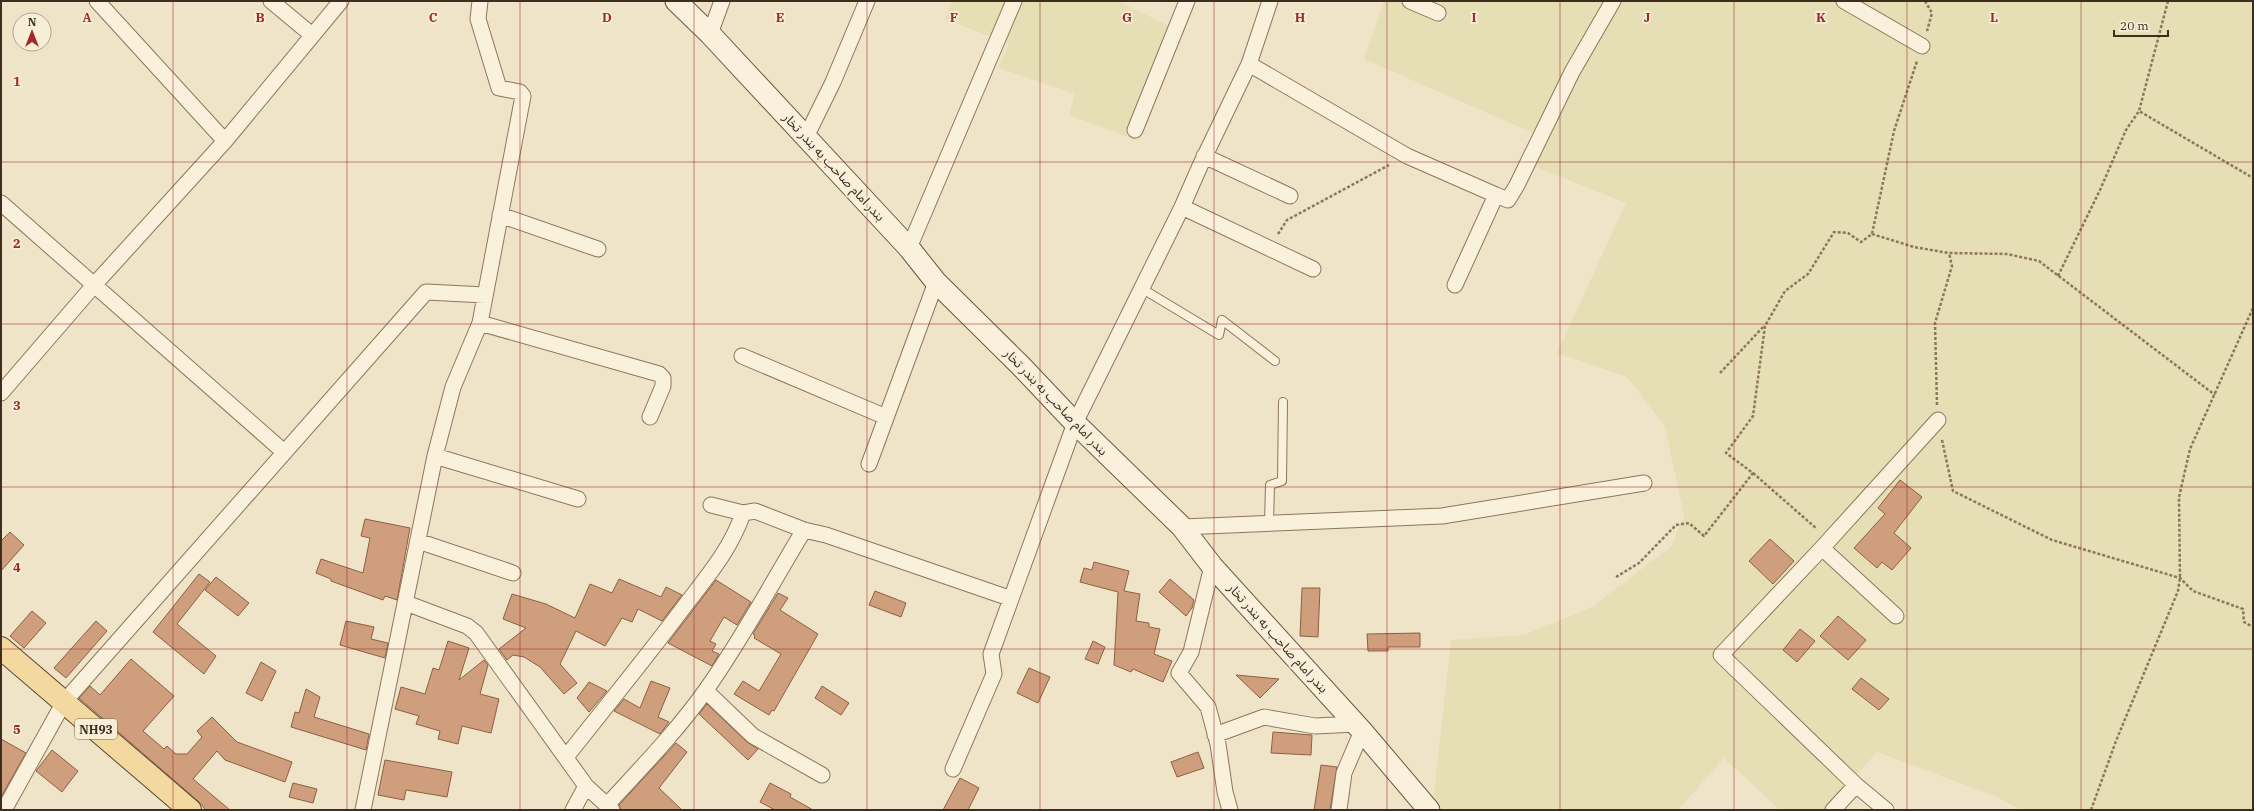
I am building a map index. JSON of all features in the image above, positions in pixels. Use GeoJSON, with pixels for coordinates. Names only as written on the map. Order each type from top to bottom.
{"type":"FeatureCollection","features":[{"type":"Feature","properties":{"kind":"main road","name":"بندر امام صاحب به بندر تخار"},"geometry":{"type":"LineString","coordinates":[[676,1],[710,34],[909,248],[936,282],[1021,366],[1075,423],[1182,527],[1212,566],[1359,728],[1429,810]]}},
{"type":"Feature","properties":{"kind":"main road","name":"NH93"},"geometry":{"type":"LineString","coordinates":[[1,648],[190,810]]}},
{"type":"Feature","properties":{"kind":"street"},"geometry":{"type":"LineString","coordinates":[[97,1],[225,141]]}},
{"type":"Feature","properties":{"kind":"street"},"geometry":{"type":"LineString","coordinates":[[271,1],[312,35]]}},
{"type":"Feature","properties":{"kind":"street"},"geometry":{"type":"LineString","coordinates":[[1,393],[95,284],[225,141],[341,1]]}},
{"type":"Feature","properties":{"kind":"street"},"geometry":{"type":"LineString","coordinates":[[363,810],[435,456],[454,387],[480,323],[523,96],[520,92],[499,88],[478,19],[480,1]]}},
{"type":"Feature","properties":{"kind":"street"},"geometry":{"type":"LineString","coordinates":[[710,34],[722,1]]}},
{"type":"Feature","properties":{"kind":"street"},"geometry":{"type":"LineString","coordinates":[[806,137],[833,82],[867,1]]}},
{"type":"Feature","properties":{"kind":"street"},"geometry":{"type":"LineString","coordinates":[[909,248],[1014,1]]}},
{"type":"Feature","properties":{"kind":"street"},"geometry":{"type":"LineString","coordinates":[[1135,130],[1187,1]]}},
{"type":"Feature","properties":{"kind":"street"},"geometry":{"type":"LineString","coordinates":[[953,769],[994,674],[991,654],[1009,598],[1075,423],[1182,207],[1204,156],[1249,64],[1270,1]]}},
{"type":"Feature","properties":{"kind":"street"},"geometry":{"type":"LineString","coordinates":[[1410,1],[1438,13]]}},
{"type":"Feature","properties":{"kind":"street"},"geometry":{"type":"LineString","coordinates":[[1249,64],[1407,156],[1508,200],[1517,185],[1572,72],[1613,1]]}},
{"type":"Feature","properties":{"kind":"street"},"geometry":{"type":"LineString","coordinates":[[1844,1],[1922,46]]}},
{"type":"Feature","properties":{"kind":"street"},"geometry":{"type":"LineString","coordinates":[[1204,156],[1290,196]]}},
{"type":"Feature","properties":{"kind":"street"},"geometry":{"type":"LineString","coordinates":[[1455,284],[1496,195]]}},
{"type":"Feature","properties":{"kind":"street"},"geometry":{"type":"LineString","coordinates":[[1,203],[95,284],[284,452]]}},
{"type":"Feature","properties":{"kind":"street"},"geometry":{"type":"LineString","coordinates":[[1182,207],[1313,269]]}},
{"type":"Feature","properties":{"kind":"street"},"geometry":{"type":"LineString","coordinates":[[500,215],[598,249]]}},
{"type":"Feature","properties":{"kind":"street"},"geometry":{"type":"LineString","coordinates":[[869,464],[936,282]]}},
{"type":"Feature","properties":{"kind":"street"},"geometry":{"type":"LineString","coordinates":[[4,810],[64,702],[426,292],[485,295]]}},
{"type":"Feature","properties":{"kind":"street"},"geometry":{"type":"LineString","coordinates":[[480,323],[659,374],[663,378],[663,386],[650,418]]}},
{"type":"Feature","properties":{"kind":"street"},"geometry":{"type":"LineString","coordinates":[[742,356],[886,417]]}},
{"type":"Feature","properties":{"kind":"street"},"geometry":{"type":"LineString","coordinates":[[1886,810],[1856,785],[1721,655],[1826,544],[1938,420]]}},
{"type":"Feature","properties":{"kind":"street"},"geometry":{"type":"LineString","coordinates":[[435,456],[578,499]]}},
{"type":"Feature","properties":{"kind":"street"},"geometry":{"type":"LineString","coordinates":[[1182,527],[1442,516],[1644,483]]}},
{"type":"Feature","properties":{"kind":"street"},"geometry":{"type":"LineString","coordinates":[[710,505],[743,513],[755,511],[804,530],[826,535],[1009,598]]}},
{"type":"Feature","properties":{"kind":"street"},"geometry":{"type":"LineString","coordinates":[[566,757],[667,632],[714,567],[739,526],[743,513]]}},
{"type":"Feature","properties":{"kind":"street"},"geometry":{"type":"LineString","coordinates":[[406,603],[467,626],[476,633],[586,786],[610,807],[706,691],[743,636],[754,613],[804,530]]}},
{"type":"Feature","properties":{"kind":"street"},"geometry":{"type":"LineString","coordinates":[[418,541],[513,573]]}},
{"type":"Feature","properties":{"kind":"street"},"geometry":{"type":"LineString","coordinates":[[1826,544],[1896,616]]}},
{"type":"Feature","properties":{"kind":"street"},"geometry":{"type":"LineString","coordinates":[[1212,566],[1191,652],[1179,673],[1208,707],[1230,810]]}},
{"type":"Feature","properties":{"kind":"street"},"geometry":{"type":"LineString","coordinates":[[706,691],[752,736],[822,775]]}},
{"type":"Feature","properties":{"kind":"street"},"geometry":{"type":"LineString","coordinates":[[1215,735],[1264,717],[1315,726],[1359,728],[1344,773],[1339,810]]}},
{"type":"Feature","properties":{"kind":"street"},"geometry":{"type":"LineString","coordinates":[[1833,810],[1856,785]]}},
{"type":"Feature","properties":{"kind":"street"},"geometry":{"type":"LineString","coordinates":[[573,810],[586,786]]}},
{"type":"Feature","properties":{"kind":"lane"},"geometry":{"type":"LineString","coordinates":[[1141,288],[1219,335],[1222,320],[1275,361]]}},
{"type":"Feature","properties":{"kind":"lane"},"geometry":{"type":"LineString","coordinates":[[1269,524],[1270,485],[1282,481],[1283,402]]}},
{"type":"Feature","properties":{"kind":"path"},"geometry":{"type":"LineString","coordinates":[[1720,372],[1765,326],[1785,291],[1808,274],[1834,232],[1848,233],[1861,242],[1872,234],[1894,131],[1932,12],[1925,1]]}},
{"type":"Feature","properties":{"kind":"path"},"geometry":{"type":"LineString","coordinates":[[2058,276],[2100,190],[2126,130],[2139,111],[2168,1]]}},
{"type":"Feature","properties":{"kind":"path"},"geometry":{"type":"LineString","coordinates":[[2139,111],[2253,178]]}},
{"type":"Feature","properties":{"kind":"path"},"geometry":{"type":"LineString","coordinates":[[1270,249],[1287,220],[1407,156]]}},
{"type":"Feature","properties":{"kind":"path"},"geometry":{"type":"LineString","coordinates":[[1872,234],[1914,246],[1949,253],[2013,256],[2039,261],[2215,395]]}},
{"type":"Feature","properties":{"kind":"path"},"geometry":{"type":"LineString","coordinates":[[1949,253],[1952,266],[1935,323],[1938,420],[1953,491],[2052,540],[2180,578],[2193,591],[2243,609],[2244,622],[2253,627]]}},
{"type":"Feature","properties":{"kind":"path"},"geometry":{"type":"LineString","coordinates":[[2091,810],[2116,741],[2178,591],[2180,578],[2179,497],[2190,448],[2253,308]]}},
{"type":"Feature","properties":{"kind":"path"},"geometry":{"type":"LineString","coordinates":[[1765,326],[1753,416],[1726,453],[1753,473],[1826,544]]}},
{"type":"Feature","properties":{"kind":"path"},"geometry":{"type":"LineString","coordinates":[[1616,577],[1639,563],[1676,525],[1689,523],[1704,536],[1753,473]]}},
{"type":"Feature","properties":{"kind":"shaded area"},"geometry":{"type":"Polygon","coordinates":[[[952,1],[1117,1],[1182,32],[1139,141],[1069,115],[1075,94],[998,68],[1009,44],[945,19],[952,1]]]}},
{"type":"Feature","properties":{"kind":"shaded area"},"geometry":{"type":"Polygon","coordinates":[[[1384,1],[2253,1],[2253,810],[2021,810],[1997,797],[1877,752],[1825,810],[1780,810],[1724,758],[1678,810],[1432,810],[1451,640],[1524,635],[1590,608],[1671,547],[1684,516],[1665,427],[1627,377],[1557,353],[1626,203],[1534,166],[1544,138],[1364,59],[1384,1]]]}},
{"type":"Feature","properties":{"kind":"building"},"geometry":{"type":"Polygon","coordinates":[[[1900,480],[1922,497],[1894,533],[1911,548],[1892,570],[1882,562],[1877,568],[1854,548],[1885,514],[1878,508],[1900,480]]]}},
{"type":"Feature","properties":{"kind":"building"},"geometry":{"type":"Polygon","coordinates":[[[365,519],[410,528],[397,600],[385,596],[383,600],[331,581],[331,579],[316,573],[321,559],[363,573],[370,538],[361,536],[365,519]]]}},
{"type":"Feature","properties":{"kind":"building"},"geometry":{"type":"Polygon","coordinates":[[[10,532],[24,545],[1,571],[1,541],[10,532]]]}},
{"type":"Feature","properties":{"kind":"building"},"geometry":{"type":"Polygon","coordinates":[[[1770,539],[1794,561],[1773,584],[1749,561],[1770,539]]]}},
{"type":"Feature","properties":{"kind":"building"},"geometry":{"type":"Polygon","coordinates":[[[1094,562],[1129,571],[1124,591],[1140,594],[1136,621],[1149,623],[1149,627],[1160,629],[1154,654],[1172,661],[1163,682],[1133,669],[1131,672],[1114,665],[1118,592],[1080,582],[1084,568],[1092,570],[1094,562]]]}},
{"type":"Feature","properties":{"kind":"building"},"geometry":{"type":"Polygon","coordinates":[[[199,574],[210,582],[177,624],[216,656],[204,674],[153,632],[199,574]]]}},
{"type":"Feature","properties":{"kind":"building"},"geometry":{"type":"Polygon","coordinates":[[[216,577],[249,603],[238,616],[205,590],[216,577]]]}},
{"type":"Feature","properties":{"kind":"building"},"geometry":{"type":"Polygon","coordinates":[[[619,579],[661,597],[666,587],[682,595],[662,621],[638,609],[632,622],[622,618],[605,646],[576,631],[560,664],[577,683],[564,694],[540,667],[524,657],[513,655],[507,660],[499,649],[526,628],[503,619],[512,594],[546,604],[575,618],[590,584],[612,593],[619,579]]]}},
{"type":"Feature","properties":{"kind":"building"},"geometry":{"type":"Polygon","coordinates":[[[1170,579],[1194,600],[1192,608],[1186,616],[1159,592],[1170,579]]]}},
{"type":"Feature","properties":{"kind":"building"},"geometry":{"type":"Polygon","coordinates":[[[716,580],[751,602],[737,625],[724,617],[710,641],[716,644],[712,651],[719,654],[712,666],[668,643],[716,580]]]}},
{"type":"Feature","properties":{"kind":"building"},"geometry":{"type":"Polygon","coordinates":[[[1302,588],[1320,588],[1318,637],[1300,636],[1302,588]]]}},
{"type":"Feature","properties":{"kind":"building"},"geometry":{"type":"Polygon","coordinates":[[[875,591],[906,603],[901,617],[869,605],[875,591]]]}},
{"type":"Feature","properties":{"kind":"building"},"geometry":{"type":"Polygon","coordinates":[[[778,593],[788,598],[780,610],[818,634],[774,711],[772,710],[769,715],[734,694],[743,681],[759,691],[781,654],[754,638],[755,636],[753,634],[778,593]]]}},
{"type":"Feature","properties":{"kind":"building"},"geometry":{"type":"Polygon","coordinates":[[[32,611],[46,623],[24,648],[10,636],[32,611]]]}},
{"type":"Feature","properties":{"kind":"building"},"geometry":{"type":"Polygon","coordinates":[[[1838,616],[1866,640],[1848,660],[1820,636],[1838,616]]]}},
{"type":"Feature","properties":{"kind":"building"},"geometry":{"type":"Polygon","coordinates":[[[96,621],[107,631],[66,678],[54,668],[96,621]]]}},
{"type":"Feature","properties":{"kind":"building"},"geometry":{"type":"Polygon","coordinates":[[[346,621],[374,627],[371,639],[388,643],[385,658],[340,645],[346,621]]]}},
{"type":"Feature","properties":{"kind":"building"},"geometry":{"type":"Polygon","coordinates":[[[1800,629],[1815,641],[1797,662],[1783,650],[1800,629]]]}},
{"type":"Feature","properties":{"kind":"building"},"geometry":{"type":"Polygon","coordinates":[[[1420,633],[1420,647],[1388,647],[1388,651],[1368,651],[1367,634],[1420,633]]]}},
{"type":"Feature","properties":{"kind":"building"},"geometry":{"type":"Polygon","coordinates":[[[448,641],[469,648],[459,680],[484,660],[488,665],[480,694],[499,699],[491,733],[462,726],[458,744],[438,739],[440,731],[416,724],[419,716],[395,709],[401,687],[425,694],[433,668],[439,670],[448,641]]]}},
{"type":"Feature","properties":{"kind":"building"},"geometry":{"type":"Polygon","coordinates":[[[1093,641],[1105,647],[1098,664],[1085,659],[1093,641]]]}},
{"type":"Feature","properties":{"kind":"building"},"geometry":{"type":"Polygon","coordinates":[[[131,659],[174,696],[143,731],[164,749],[167,746],[176,754],[187,754],[202,737],[197,731],[212,717],[237,742],[292,762],[285,782],[225,760],[217,751],[193,779],[230,810],[206,810],[198,801],[79,698],[90,686],[100,695],[131,659]]]}},
{"type":"Feature","properties":{"kind":"building"},"geometry":{"type":"Polygon","coordinates":[[[261,662],[276,671],[262,701],[246,693],[261,662]]]}},
{"type":"Feature","properties":{"kind":"building"},"geometry":{"type":"Polygon","coordinates":[[[1029,668],[1050,677],[1038,703],[1017,693],[1029,668]]]}},
{"type":"Feature","properties":{"kind":"building"},"geometry":{"type":"Polygon","coordinates":[[[1236,675],[1279,679],[1260,698],[1236,675]]]}},
{"type":"Feature","properties":{"kind":"building"},"geometry":{"type":"Polygon","coordinates":[[[1861,678],[1889,699],[1879,710],[1852,689],[1861,678]]]}},
{"type":"Feature","properties":{"kind":"building"},"geometry":{"type":"Polygon","coordinates":[[[651,681],[670,688],[658,717],[669,722],[660,734],[614,711],[624,699],[640,708],[651,681]]]}},
{"type":"Feature","properties":{"kind":"building"},"geometry":{"type":"Polygon","coordinates":[[[589,682],[607,691],[589,712],[577,698],[589,682]]]}},
{"type":"Feature","properties":{"kind":"building"},"geometry":{"type":"Polygon","coordinates":[[[822,686],[849,703],[841,715],[815,698],[822,686]]]}},
{"type":"Feature","properties":{"kind":"building"},"geometry":{"type":"Polygon","coordinates":[[[306,689],[320,697],[314,717],[369,734],[366,750],[291,727],[295,712],[299,713],[306,689]]]}},
{"type":"Feature","properties":{"kind":"building"},"geometry":{"type":"Polygon","coordinates":[[[707,704],[747,742],[758,749],[748,760],[699,714],[707,704]]]}},
{"type":"Feature","properties":{"kind":"building"},"geometry":{"type":"Polygon","coordinates":[[[1273,732],[1312,735],[1311,755],[1271,753],[1273,732]]]}},
{"type":"Feature","properties":{"kind":"building"},"geometry":{"type":"Polygon","coordinates":[[[1,739],[26,753],[1,797],[1,739]]]}},
{"type":"Feature","properties":{"kind":"building"},"geometry":{"type":"Polygon","coordinates":[[[676,743],[687,752],[659,788],[682,810],[621,810],[619,805],[676,743]]]}},
{"type":"Feature","properties":{"kind":"building"},"geometry":{"type":"Polygon","coordinates":[[[52,750],[78,771],[62,792],[36,771],[52,750]]]}},
{"type":"Feature","properties":{"kind":"building"},"geometry":{"type":"Polygon","coordinates":[[[1198,752],[1204,768],[1177,777],[1171,762],[1198,752]]]}},
{"type":"Feature","properties":{"kind":"building"},"geometry":{"type":"Polygon","coordinates":[[[385,760],[452,772],[447,797],[406,790],[404,800],[378,795],[385,760]]]}},
{"type":"Feature","properties":{"kind":"building"},"geometry":{"type":"Polygon","coordinates":[[[1321,765],[1337,767],[1330,810],[1314,810],[1321,765]]]}},
{"type":"Feature","properties":{"kind":"building"},"geometry":{"type":"Polygon","coordinates":[[[960,778],[979,788],[968,810],[943,810],[960,778]]]}},
{"type":"Feature","properties":{"kind":"building"},"geometry":{"type":"Polygon","coordinates":[[[293,783],[317,789],[313,803],[289,797],[293,783]]]}},
{"type":"Feature","properties":{"kind":"building"},"geometry":{"type":"Polygon","coordinates":[[[770,783],[791,794],[790,797],[813,810],[775,810],[760,802],[770,783]]]}}]}
